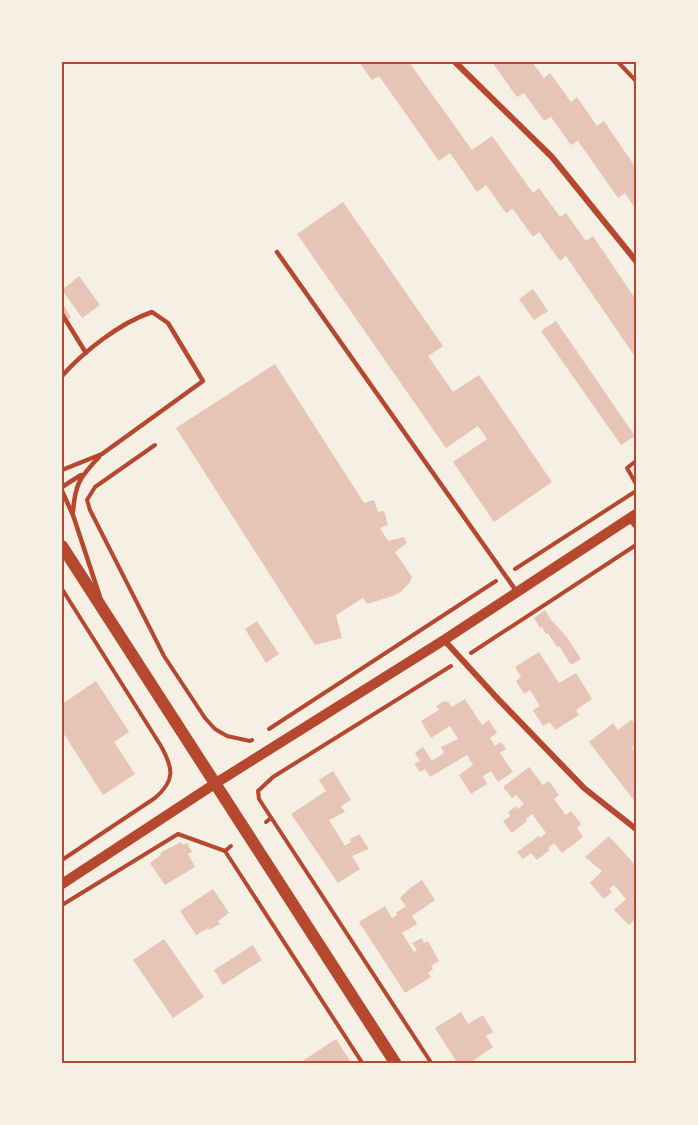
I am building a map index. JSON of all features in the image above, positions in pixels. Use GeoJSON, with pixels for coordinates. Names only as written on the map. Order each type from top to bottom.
{"type":"FeatureCollection","features":[{"type":"Feature","properties":{"kind":"main road"},"geometry":{"type":"LineString","coordinates":[[62,546],[396,1064]]}},
{"type":"Feature","properties":{"kind":"street"},"geometry":{"type":"LineString","coordinates":[[455,62],[552,157],[636,261]]}},
{"type":"Feature","properties":{"kind":"street"},"geometry":{"type":"LineString","coordinates":[[62,884],[216,783],[634,520]]}},
{"type":"Feature","properties":{"kind":"street"},"geometry":{"type":"LineString","coordinates":[[444,640],[584,788],[636,829]]}},
{"type":"Feature","properties":{"kind":"lane"},"geometry":{"type":"LineString","coordinates":[[277,252],[517,592]]}},
{"type":"Feature","properties":{"kind":"lane"},"geometry":{"type":"LineString","coordinates":[[62,376],[86,352],[135,318],[152,312],[168,323],[203,381],[102,454],[83,474],[62,489],[106,614]]}},
{"type":"Feature","properties":{"kind":"lane"},"geometry":{"type":"LineString","coordinates":[[62,314],[86,352]]}},
{"type":"Feature","properties":{"kind":"lane"},"geometry":{"type":"LineString","coordinates":[[62,470],[102,454]]}},
{"type":"Feature","properties":{"kind":"lane"},"geometry":{"type":"LineString","coordinates":[[72,515],[75,491],[83,474]]}},
{"type":"Feature","properties":{"kind":"path"},"geometry":{"type":"LineString","coordinates":[[618,62],[636,81]]}},
{"type":"Feature","properties":{"kind":"path"},"geometry":{"type":"LineString","coordinates":[[155,445],[95,487],[87,500],[90,510],[164,656],[203,719],[227,736],[250,741],[636,491]]}},
{"type":"Feature","properties":{"kind":"path"},"geometry":{"type":"LineString","coordinates":[[636,461],[627,468],[636,484]]}},
{"type":"Feature","properties":{"kind":"path"},"geometry":{"type":"LineString","coordinates":[[471,653],[636,545]]}},
{"type":"Feature","properties":{"kind":"path"},"geometry":{"type":"LineString","coordinates":[[62,590],[163,745],[170,763],[171,776],[157,800],[62,860]]}},
{"type":"Feature","properties":{"kind":"path"},"geometry":{"type":"LineString","coordinates":[[432,1064],[271,818],[259,799],[258,791],[272,775],[452,666]]}},
{"type":"Feature","properties":{"kind":"path"},"geometry":{"type":"LineString","coordinates":[[266,822],[271,818]]}},
{"type":"Feature","properties":{"kind":"path"},"geometry":{"type":"LineString","coordinates":[[62,905],[177,831],[225,851],[363,1064]]}},
{"type":"Feature","properties":{"kind":"path"},"geometry":{"type":"LineString","coordinates":[[225,851],[231,846]]}},
{"type":"Feature","properties":{"kind":"building"},"geometry":{"type":"Polygon","coordinates":[[[359,62],[409,62],[472,150],[492,136],[533,193],[539,188],[560,217],[566,213],[586,241],[593,236],[636,300],[636,358],[566,256],[560,261],[539,232],[533,237],[513,209],[506,213],[486,185],[477,192],[450,153],[439,161],[379,76],[372,80],[359,62]]]}},
{"type":"Feature","properties":{"kind":"building"},"geometry":{"type":"Polygon","coordinates":[[[492,62],[532,62],[544,78],[550,73],[571,102],[577,97],[597,126],[604,121],[636,168],[636,210],[625,193],[618,198],[578,141],[571,145],[551,117],[544,121],[524,93],[517,97],[492,62]]]}},
{"type":"Feature","properties":{"kind":"building"},"geometry":{"type":"Polygon","coordinates":[[[343,202],[443,346],[428,356],[453,392],[479,375],[552,482],[494,522],[453,462],[487,439],[478,426],[446,448],[297,234],[343,202]]]}},
{"type":"Feature","properties":{"kind":"building"},"geometry":{"type":"Polygon","coordinates":[[[79,276],[100,305],[82,318],[62,290],[79,276]]]}},
{"type":"Feature","properties":{"kind":"building"},"geometry":{"type":"Polygon","coordinates":[[[533,289],[548,311],[534,320],[519,299],[533,289]]]}},
{"type":"Feature","properties":{"kind":"building"},"geometry":{"type":"Polygon","coordinates":[[[62,303],[71,317],[62,324],[62,303]]]}},
{"type":"Feature","properties":{"kind":"building"},"geometry":{"type":"Polygon","coordinates":[[[556,321],[635,436],[621,445],[541,331],[556,321]]]}},
{"type":"Feature","properties":{"kind":"building"},"geometry":{"type":"Polygon","coordinates":[[[275,364],[364,503],[374,500],[378,512],[384,511],[388,525],[380,528],[388,541],[404,537],[407,543],[395,552],[412,577],[401,592],[393,596],[367,604],[363,598],[336,615],[342,638],[315,645],[176,428],[275,364]]]}},
{"type":"Feature","properties":{"kind":"building"},"geometry":{"type":"Polygon","coordinates":[[[545,610],[581,659],[571,665],[559,646],[557,647],[542,627],[540,628],[534,618],[545,610]]]}},
{"type":"Feature","properties":{"kind":"building"},"geometry":{"type":"Polygon","coordinates":[[[257,621],[279,654],[266,663],[245,629],[257,621]]]}},
{"type":"Feature","properties":{"kind":"building"},"geometry":{"type":"Polygon","coordinates":[[[539,652],[559,683],[576,673],[592,699],[576,710],[579,715],[555,730],[550,722],[543,726],[533,710],[540,706],[530,690],[524,694],[516,681],[521,677],[515,667],[539,652]]]}},
{"type":"Feature","properties":{"kind":"building"},"geometry":{"type":"Polygon","coordinates":[[[96,681],[129,732],[114,742],[135,774],[103,795],[62,731],[62,704],[96,681]]]}},
{"type":"Feature","properties":{"kind":"building"},"geometry":{"type":"Polygon","coordinates":[[[465,699],[482,725],[489,720],[497,733],[490,738],[495,746],[501,742],[506,749],[500,753],[513,772],[498,782],[491,771],[483,776],[487,784],[471,794],[459,775],[473,765],[467,755],[430,777],[425,769],[420,772],[414,764],[420,761],[415,753],[423,747],[432,761],[444,753],[441,747],[458,739],[450,726],[431,738],[421,721],[439,710],[436,706],[444,701],[452,707],[465,699]]]}},
{"type":"Feature","properties":{"kind":"building"},"geometry":{"type":"Polygon","coordinates":[[[632,719],[636,725],[636,744],[632,748],[636,754],[636,803],[589,742],[613,723],[618,730],[632,719]]]}},
{"type":"Feature","properties":{"kind":"building"},"geometry":{"type":"Polygon","coordinates":[[[529,767],[543,785],[549,781],[559,795],[554,799],[566,815],[571,811],[581,824],[577,828],[583,837],[562,853],[554,843],[548,848],[550,850],[537,860],[531,853],[523,859],[517,852],[546,833],[532,814],[512,833],[503,821],[510,816],[508,812],[524,804],[516,795],[512,798],[503,787],[529,767]]]}},
{"type":"Feature","properties":{"kind":"building"},"geometry":{"type":"Polygon","coordinates":[[[333,771],[351,800],[341,806],[345,812],[329,820],[345,846],[351,842],[350,839],[359,834],[369,849],[352,856],[360,869],[338,883],[291,814],[326,791],[319,780],[333,771]]]}},
{"type":"Feature","properties":{"kind":"building"},"geometry":{"type":"Polygon","coordinates":[[[609,836],[636,866],[636,918],[629,925],[614,910],[626,899],[614,885],[609,889],[612,892],[604,899],[590,883],[602,871],[585,857],[609,836]]]}},
{"type":"Feature","properties":{"kind":"building"},"geometry":{"type":"Polygon","coordinates":[[[181,842],[183,845],[187,843],[192,852],[188,854],[195,867],[165,885],[150,863],[161,855],[160,853],[181,842]]]}},
{"type":"Feature","properties":{"kind":"building"},"geometry":{"type":"Polygon","coordinates":[[[422,880],[435,900],[412,916],[417,924],[402,933],[414,952],[417,950],[412,943],[422,938],[424,943],[428,941],[439,961],[431,966],[433,969],[428,973],[431,977],[405,993],[359,922],[385,906],[392,918],[397,915],[396,913],[406,906],[400,898],[422,880]]]}},
{"type":"Feature","properties":{"kind":"building"},"geometry":{"type":"Polygon","coordinates":[[[213,889],[229,913],[218,921],[220,924],[196,935],[180,911],[213,889]]]}},
{"type":"Feature","properties":{"kind":"building"},"geometry":{"type":"Polygon","coordinates":[[[164,939],[204,997],[173,1018],[133,960],[164,939]]]}},
{"type":"Feature","properties":{"kind":"building"},"geometry":{"type":"Polygon","coordinates":[[[253,945],[262,960],[223,985],[214,970],[253,945]]]}},
{"type":"Feature","properties":{"kind":"building"},"geometry":{"type":"Polygon","coordinates":[[[461,1012],[468,1024],[483,1015],[493,1032],[486,1036],[493,1047],[468,1064],[458,1064],[435,1028],[461,1012]]]}},
{"type":"Feature","properties":{"kind":"building"},"geometry":{"type":"Polygon","coordinates":[[[336,1039],[352,1064],[298,1064],[336,1039]]]}}]}
